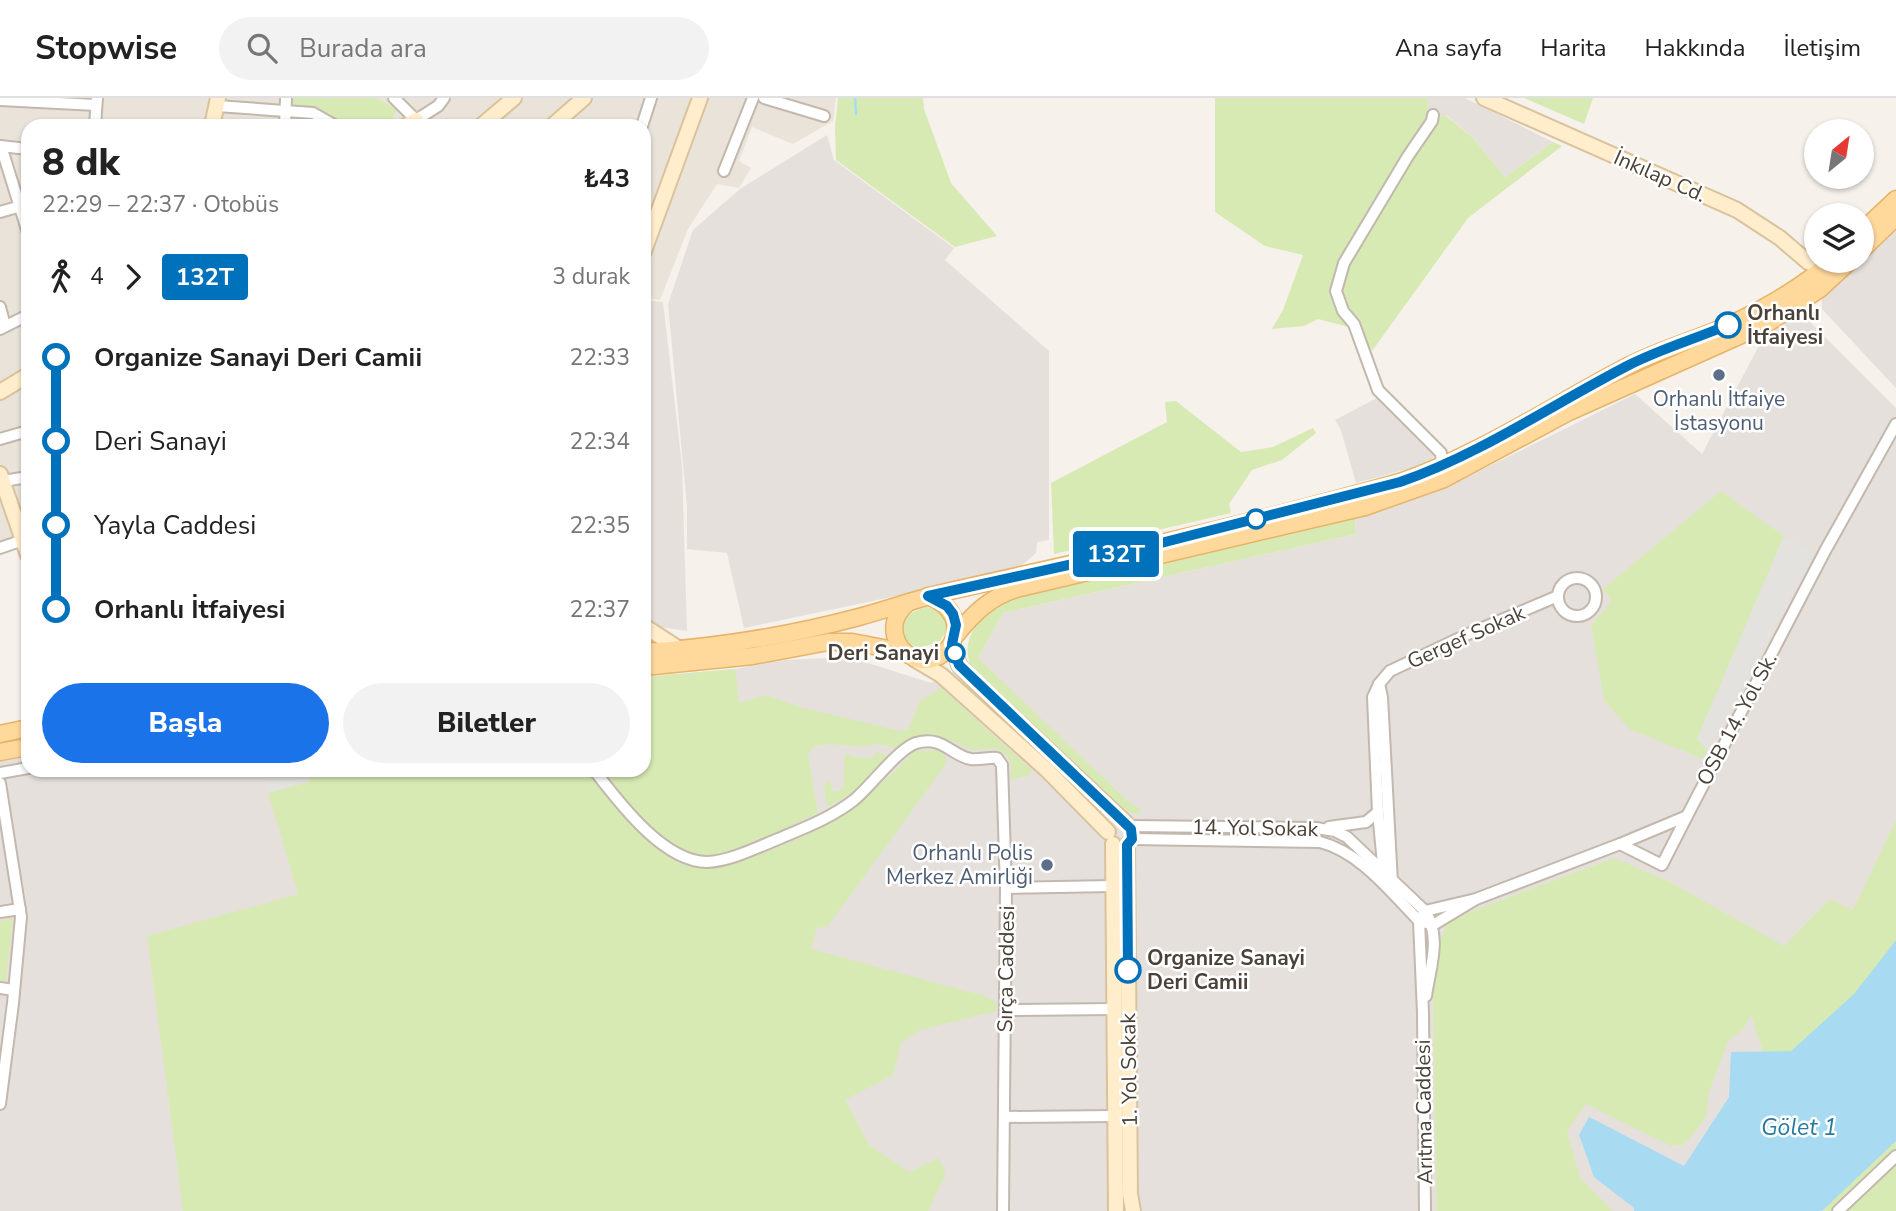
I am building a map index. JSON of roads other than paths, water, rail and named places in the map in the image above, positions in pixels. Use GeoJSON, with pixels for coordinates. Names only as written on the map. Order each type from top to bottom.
{"type":"FeatureCollection","features":[{"type":"Feature","properties":{"kind":"main road"},"geometry":{"type":"LineString","coordinates":[[489,119],[514,98]]}},
{"type":"Feature","properties":{"kind":"main road"},"geometry":{"type":"LineString","coordinates":[[560,119],[584,98]]}},
{"type":"Feature","properties":{"kind":"main road"},"geometry":{"type":"LineString","coordinates":[[651,232],[700,98]]}},
{"type":"Feature","properties":{"kind":"main road","name":"İnkılap Cd."},"geometry":{"type":"LineString","coordinates":[[1484,98],[1737,210],[1804,258]]}},
{"type":"Feature","properties":{"kind":"main road"},"geometry":{"type":"LineString","coordinates":[[1874,220],[1896,199]]}},
{"type":"Feature","properties":{"kind":"main road"},"geometry":{"type":"LineString","coordinates":[[1874,238],[1896,217]]}},
{"type":"Feature","properties":{"kind":"main road"},"geometry":{"type":"LineString","coordinates":[[1800,255],[1807,268],[1803,291]]}},
{"type":"Feature","properties":{"kind":"main road"},"geometry":{"type":"LineString","coordinates":[[651,652],[681,650],[791,633],[860,617],[928,596],[1118,554],[1400,482],[1443,466],[1630,365],[1803,291],[1820,273]]}},
{"type":"Feature","properties":{"kind":"main road"},"geometry":{"type":"LineString","coordinates":[[651,666],[753,656],[828,642],[852,642],[919,659],[938,657],[983,604],[1016,589],[1365,507],[1444,479],[1569,412],[1746,334],[1831,273]]}},
{"type":"Feature","properties":{"kind":"main road"},"geometry":{"type":"LineString","coordinates":[[1670,347],[1692,356]]}},
{"type":"Feature","properties":{"kind":"main road"},"geometry":{"type":"LineString","coordinates":[[0,392],[21,379]]}},
{"type":"Feature","properties":{"kind":"main road"},"geometry":{"type":"LineString","coordinates":[[1,478],[21,534]]}},
{"type":"Feature","properties":{"kind":"main road"},"geometry":{"type":"LineString","coordinates":[[928,596],[947,606],[953,614],[959,665],[1122,835]]}},
{"type":"Feature","properties":{"kind":"main road"},"geometry":{"type":"LineString","coordinates":[[909,602],[895,618],[894,629],[896,640],[907,654],[940,675],[1053,765]]}},
{"type":"Feature","properties":{"kind":"main road"},"geometry":{"type":"LineString","coordinates":[[651,631],[681,650]]}},
{"type":"Feature","properties":{"kind":"main road"},"geometry":{"type":"LineString","coordinates":[[0,734],[21,730]]}},
{"type":"Feature","properties":{"kind":"main road"},"geometry":{"type":"LineString","coordinates":[[0,752],[21,748]]}},
{"type":"Feature","properties":{"kind":"main road","name":"1. Yol Sokak"},"geometry":{"type":"LineString","coordinates":[[1116,1211],[1113,886],[1122,835]]}},
{"type":"Feature","properties":{"kind":"main road","name":"1. Yol Sokak"},"geometry":{"type":"LineString","coordinates":[[1122,835],[1130,1194],[1133,1211]]}},
{"type":"Feature","properties":{"kind":"street"},"geometry":{"type":"LineString","coordinates":[[394,98],[410,119]]}},
{"type":"Feature","properties":{"kind":"street"},"geometry":{"type":"LineString","coordinates":[[421,119],[444,98]]}},
{"type":"Feature","properties":{"kind":"street"},"geometry":{"type":"LineString","coordinates":[[644,119],[651,98]]}},
{"type":"Feature","properties":{"kind":"street"},"geometry":{"type":"LineString","coordinates":[[724,171],[753,98]]}},
{"type":"Feature","properties":{"kind":"street"},"geometry":{"type":"LineString","coordinates":[[764,98],[824,116]]}},
{"type":"Feature","properties":{"kind":"street"},"geometry":{"type":"LineString","coordinates":[[0,100],[96,101],[95,119]]}},
{"type":"Feature","properties":{"kind":"street"},"geometry":{"type":"LineString","coordinates":[[217,102],[270,111],[286,104],[324,119]]}},
{"type":"Feature","properties":{"kind":"street"},"geometry":{"type":"LineString","coordinates":[[1433,115],[1432,121],[1344,263],[1336,291],[1343,311],[1354,324],[1378,390],[1441,453],[1443,466]]}},
{"type":"Feature","properties":{"kind":"street"},"geometry":{"type":"LineString","coordinates":[[21,148],[1,146],[21,197]]}},
{"type":"Feature","properties":{"kind":"street"},"geometry":{"type":"LineString","coordinates":[[0,212],[21,206]]}},
{"type":"Feature","properties":{"kind":"street"},"geometry":{"type":"LineString","coordinates":[[0,307],[3,327],[21,318]]}},
{"type":"Feature","properties":{"kind":"street","name":"OSB 14. Yol Sk."},"geometry":{"type":"LineString","coordinates":[[1620,844],[1661,865],[1825,551],[1896,424]]}},
{"type":"Feature","properties":{"kind":"street"},"geometry":{"type":"LineString","coordinates":[[0,439],[21,433]]}},
{"type":"Feature","properties":{"kind":"street"},"geometry":{"type":"LineString","coordinates":[[1,478],[21,477]]}},
{"type":"Feature","properties":{"kind":"street"},"geometry":{"type":"LineString","coordinates":[[0,548],[21,541]]}},
{"type":"Feature","properties":{"kind":"street","name":"Gergef Sokak"},"geometry":{"type":"LineString","coordinates":[[1379,684],[1390,671],[1558,596]]}},
{"type":"Feature","properties":{"kind":"street"},"geometry":{"type":"LineString","coordinates":[[1379,684],[1373,697],[1378,812],[1383,871],[1390,883]]}},
{"type":"Feature","properties":{"kind":"street"},"geometry":{"type":"LineString","coordinates":[[1379,684],[1382,697],[1390,883]]}},
{"type":"Feature","properties":{"kind":"street","name":"Sırça Caddesi"},"geometry":{"type":"LineString","coordinates":[[599,777],[628,815],[648,832],[681,857],[705,862],[762,846],[820,821],[851,802],[878,778],[898,755],[914,744],[927,741],[940,743],[969,759],[998,758],[1002,765],[1006,888],[1003,1211]]}},
{"type":"Feature","properties":{"kind":"street"},"geometry":{"type":"LineString","coordinates":[[0,774],[21,770]]}},
{"type":"Feature","properties":{"kind":"street"},"geometry":{"type":"LineString","coordinates":[[0,785],[5,845],[21,917],[14,990],[3,1052],[0,1104]]}},
{"type":"Feature","properties":{"kind":"street"},"geometry":{"type":"LineString","coordinates":[[1316,828],[1359,824],[1371,819],[1378,812]]}},
{"type":"Feature","properties":{"kind":"street"},"geometry":{"type":"LineString","coordinates":[[1423,1013],[1422,916],[1476,899],[1687,816]]}},
{"type":"Feature","properties":{"kind":"street","name":"14. Yol Sokak"},"geometry":{"type":"LineString","coordinates":[[1122,835],[1316,828],[1335,831],[1347,837],[1383,871]]}},
{"type":"Feature","properties":{"kind":"street","name":"14. Yol Sokak"},"geometry":{"type":"LineString","coordinates":[[1122,835],[1320,842],[1342,849],[1390,883],[1433,925]]}},
{"type":"Feature","properties":{"kind":"street"},"geometry":{"type":"LineString","coordinates":[[1006,888],[1113,886]]}},
{"type":"Feature","properties":{"kind":"street"},"geometry":{"type":"LineString","coordinates":[[1423,1013],[1435,944],[1433,925],[1476,899]]}},
{"type":"Feature","properties":{"kind":"street"},"geometry":{"type":"LineString","coordinates":[[0,912],[20,909]]}},
{"type":"Feature","properties":{"kind":"street"},"geometry":{"type":"LineString","coordinates":[[0,988],[14,990]]}},
{"type":"Feature","properties":{"kind":"street"},"geometry":{"type":"LineString","coordinates":[[1006,1010],[1115,1009]]}},
{"type":"Feature","properties":{"kind":"street","name":"Arıtma Caddesi"},"geometry":{"type":"LineString","coordinates":[[1423,1013],[1426,1208]]}},
{"type":"Feature","properties":{"kind":"street"},"geometry":{"type":"LineString","coordinates":[[1004,1117],[1115,1116]]}},
{"type":"Feature","properties":{"kind":"street"},"geometry":{"type":"LineString","coordinates":[[1839,1211],[1896,1156]]}},
{"type":"Feature","properties":{"kind":"water","name":"Gölet 1"},"geometry":{"type":"Polygon","coordinates":[[[1896,940],[1896,1141],[1822,1211],[1634,1211],[1634,1208],[1594,1177],[1579,1135],[1589,1117],[1684,1166],[1729,1097],[1731,1052],[1791,1051],[1854,994],[1896,940]]]}},
{"type":"Feature","properties":{"kind":"waterway"},"geometry":{"type":"LineString","coordinates":[[855,98],[856,114]]}},
{"type":"Feature","properties":{"kind":"place","name":"Orhanlı İtfaiyesi"},"geometry":{"type":"Point","coordinates":[1728,325]}},
{"type":"Feature","properties":{"kind":"place","name":"Orhanlı İtfaiye İstasyonu"},"geometry":{"type":"Point","coordinates":[1719,375]}},
{"type":"Feature","properties":{"kind":"place","name":"Deri Sanayi"},"geometry":{"type":"Point","coordinates":[955,653]}},
{"type":"Feature","properties":{"kind":"place","name":"Orhanlı Polis Merkez Amirliği"},"geometry":{"type":"Point","coordinates":[1047,865]}},
{"type":"Feature","properties":{"kind":"place","name":"Organize Sanayi Deri Camii"},"geometry":{"type":"Point","coordinates":[1128,970]}}]}
